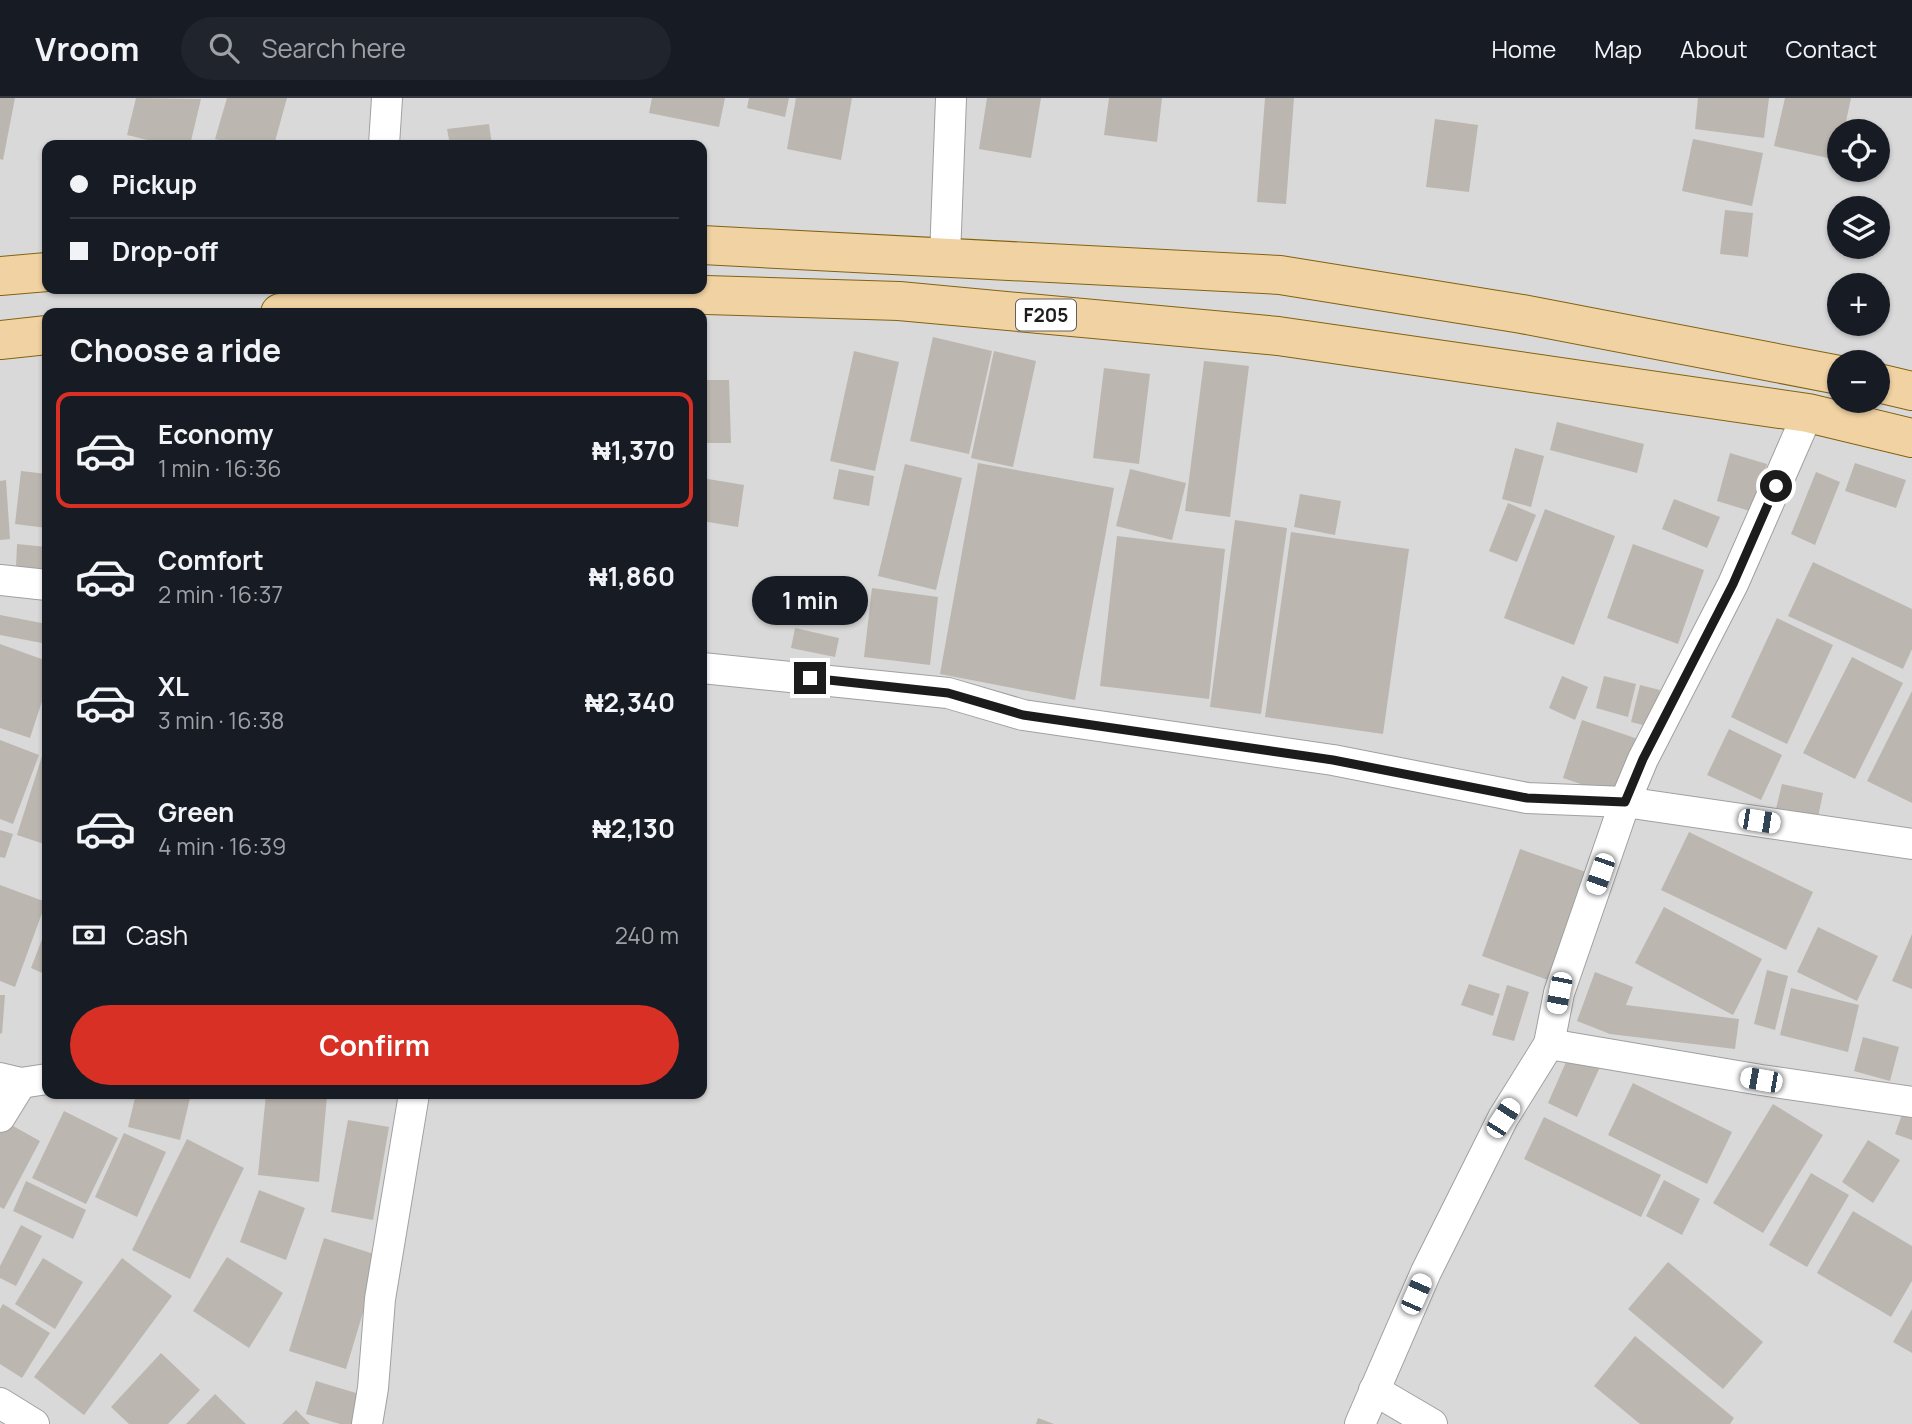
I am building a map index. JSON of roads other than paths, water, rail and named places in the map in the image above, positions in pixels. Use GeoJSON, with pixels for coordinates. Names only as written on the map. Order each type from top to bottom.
{"type":"FeatureCollection","features":[{"type":"Feature","properties":{"kind":"main road"},"geometry":{"type":"LineString","coordinates":[[707,245],[1280,275],[1522,314],[1827,372]]}},
{"type":"Feature","properties":{"kind":"main road"},"geometry":{"type":"LineString","coordinates":[[0,276],[42,272]]}},
{"type":"Feature","properties":{"kind":"main road"},"geometry":{"type":"LineString","coordinates":[[1278,336],[1273,305],[1280,275]]}},
{"type":"Feature","properties":{"kind":"main road","name":"F205"},"geometry":{"type":"LineString","coordinates":[[370,308],[622,294]]}},
{"type":"Feature","properties":{"kind":"main road","name":"F205"},"geometry":{"type":"LineString","coordinates":[[669,294],[899,302],[1278,336],[1808,413],[1912,438]]}},
{"type":"Feature","properties":{"kind":"main road"},"geometry":{"type":"LineString","coordinates":[[0,340],[42,336]]}},
{"type":"Feature","properties":{"kind":"main road"},"geometry":{"type":"LineString","coordinates":[[1890,386],[1912,391]]}},
{"type":"Feature","properties":{"kind":"street"},"geometry":{"type":"LineString","coordinates":[[384,140],[387,98]]}},
{"type":"Feature","properties":{"kind":"street"},"geometry":{"type":"LineString","coordinates":[[945,257],[951,98]]}},
{"type":"Feature","properties":{"kind":"street"},"geometry":{"type":"LineString","coordinates":[[1360,1424],[1426,1272],[1503,1118],[1549,1044],[1559,993],[1625,802],[1643,759],[1733,584],[1808,413]]}},
{"type":"Feature","properties":{"kind":"street"},"geometry":{"type":"LineString","coordinates":[[0,580],[42,584]]}},
{"type":"Feature","properties":{"kind":"street"},"geometry":{"type":"LineString","coordinates":[[707,669],[948,693],[1023,715],[1333,760],[1527,798],[1625,802],[1912,844]]}},
{"type":"Feature","properties":{"kind":"street"},"geometry":{"type":"LineString","coordinates":[[1549,1044],[1761,1080],[1912,1102]]}},
{"type":"Feature","properties":{"kind":"street"},"geometry":{"type":"LineString","coordinates":[[0,1116],[23,1080]]}},
{"type":"Feature","properties":{"kind":"street"},"geometry":{"type":"LineString","coordinates":[[367,1424],[382,1287],[413,1099]]}},
{"type":"Feature","properties":{"kind":"street"},"geometry":{"type":"LineString","coordinates":[[1374,1390],[1432,1424]]}},
{"type":"Feature","properties":{"kind":"street"},"geometry":{"type":"LineString","coordinates":[[0,1403],[34,1424]]}}]}
